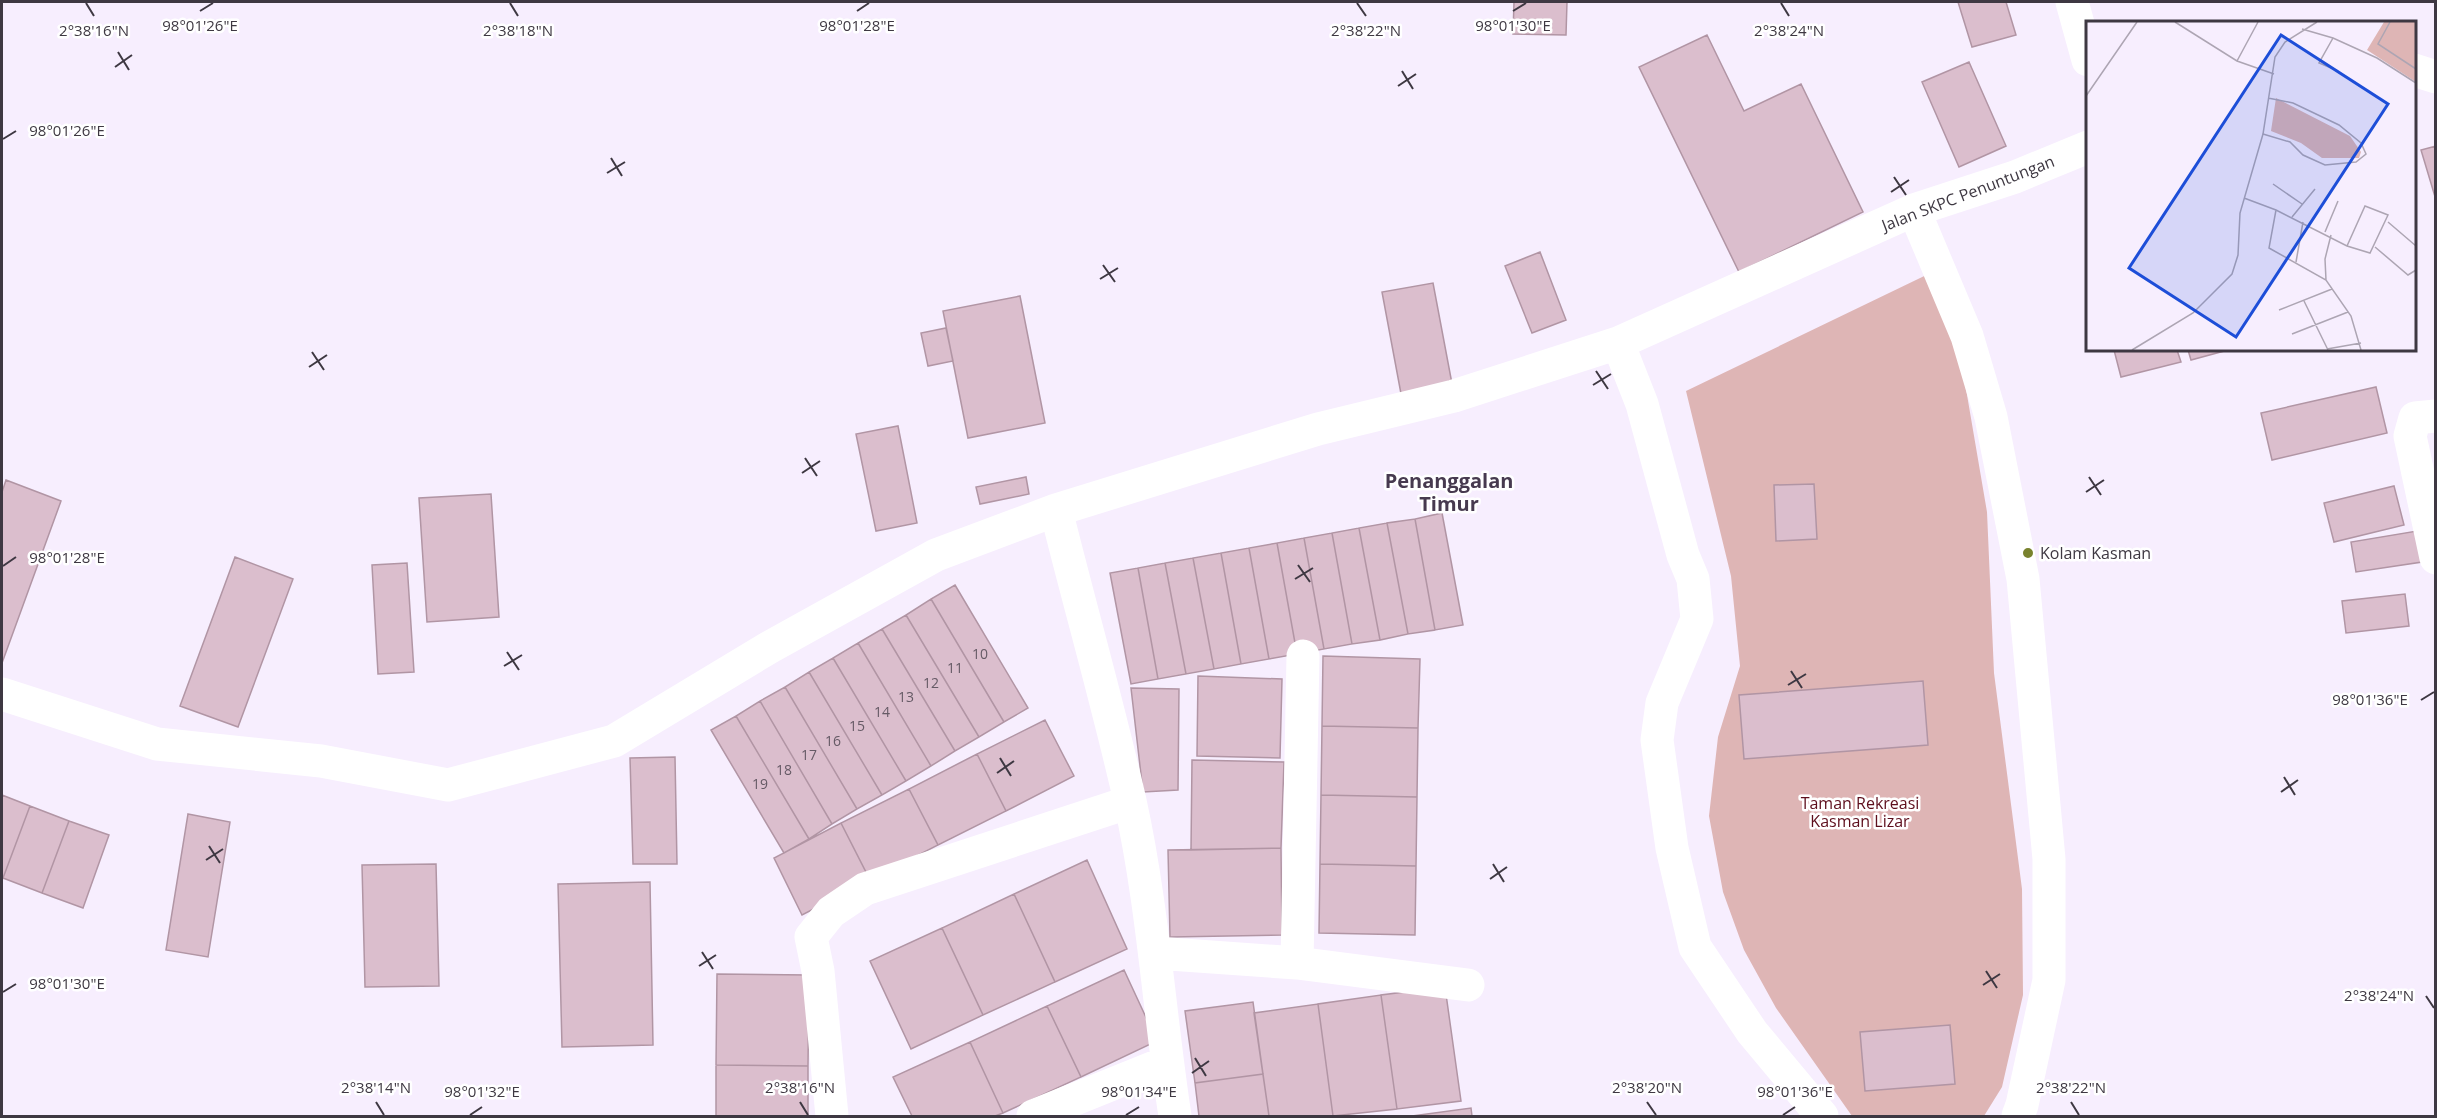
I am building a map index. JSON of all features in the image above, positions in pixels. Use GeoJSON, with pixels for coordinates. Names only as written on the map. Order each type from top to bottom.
{"type":"FeatureCollection","features":[{"type":"Feature","properties":{"kind":"street"},"geometry":{"type":"LineString","coordinates":[[2072,2],[2086,53]]}},
{"type":"Feature","properties":{"kind":"street"},"geometry":{"type":"LineString","coordinates":[[2416,70],[2436,77]]}},
{"type":"Feature","properties":{"kind":"street","name":"Jalan SKPC Penuntungan"},"geometry":{"type":"LineString","coordinates":[[2,694],[157,744],[321,760],[448,785],[614,741],[770,647],[936,555],[1056,510],[1318,429],[1454,396],[1618,343],[1914,210],[2015,177],[2086,148]]}},
{"type":"Feature","properties":{"kind":"street"},"geometry":{"type":"LineString","coordinates":[[1914,210],[1967,336],[1991,417],[2023,579],[2049,859],[2049,980],[2018,1116]]}},
{"type":"Feature","properties":{"kind":"street"},"geometry":{"type":"LineString","coordinates":[[1618,343],[1642,404],[1683,555],[1693,579],[1697,619],[1662,703],[1657,740],[1672,848],[1695,947],[1752,1032],[1822,1116]]}},
{"type":"Feature","properties":{"kind":"street"},"geometry":{"type":"LineString","coordinates":[[2436,416],[2415,417],[2410,436],[2436,558]]}},
{"type":"Feature","properties":{"kind":"street"},"geometry":{"type":"LineString","coordinates":[[1056,510],[1130,802],[1155,953],[1175,1116]]}},
{"type":"Feature","properties":{"kind":"street"},"geometry":{"type":"LineString","coordinates":[[1297,963],[1303,656]]}},
{"type":"Feature","properties":{"kind":"street"},"geometry":{"type":"LineString","coordinates":[[832,1116],[818,971],[812,937],[831,912],[865,889],[1130,802]]}},
{"type":"Feature","properties":{"kind":"street"},"geometry":{"type":"LineString","coordinates":[[1155,953],[1297,963],[1468,985]]}},
{"type":"Feature","properties":{"kind":"street"},"geometry":{"type":"LineString","coordinates":[[1033,1116],[1167,1062]]}},
{"type":"Feature","properties":{"kind":"green space","name":"Taman Rekreasi Kasman Lizar"},"geometry":{"type":"Polygon","coordinates":[[[1945,266],[1987,512],[1994,673],[2022,889],[2023,995],[2002,1087],[1984,1116],[1852,1116],[1776,1008],[1744,950],[1723,892],[1709,816],[1718,737],[1740,666],[1731,576],[1686,391],[1945,266]]]}},
{"type":"Feature","properties":{"kind":"building"},"geometry":{"type":"Polygon","coordinates":[[[1514,2],[1567,2],[1566,35],[1513,34],[1514,2]]]}},
{"type":"Feature","properties":{"kind":"building"},"geometry":{"type":"Polygon","coordinates":[[[1958,2],[2006,2],[2016,35],[1972,47],[1958,2]]]}},
{"type":"Feature","properties":{"kind":"building"},"geometry":{"type":"Polygon","coordinates":[[[1707,35],[1744,111],[1801,84],[1863,212],[1739,272],[1639,67],[1707,35]]]}},
{"type":"Feature","properties":{"kind":"building"},"geometry":{"type":"Polygon","coordinates":[[[1969,62],[2006,146],[1959,167],[1922,82],[1969,62]]]}},
{"type":"Feature","properties":{"kind":"building"},"geometry":{"type":"Polygon","coordinates":[[[2436,146],[2436,200],[2421,150],[2436,146]]]}},
{"type":"Feature","properties":{"kind":"building"},"geometry":{"type":"Polygon","coordinates":[[[1540,252],[1566,320],[1532,333],[1505,266],[1540,252]]]}},
{"type":"Feature","properties":{"kind":"building"},"geometry":{"type":"Polygon","coordinates":[[[1433,283],[1453,389],[1402,399],[1382,292],[1433,283]]]}},
{"type":"Feature","properties":{"kind":"building"},"geometry":{"type":"Polygon","coordinates":[[[1020,296],[1045,423],[968,438],[943,311],[1020,296]]]}},
{"type":"Feature","properties":{"kind":"building"},"geometry":{"type":"Polygon","coordinates":[[[946,328],[953,361],[928,366],[921,333],[946,328]]]}},
{"type":"Feature","properties":{"kind":"building"},"geometry":{"type":"Polygon","coordinates":[[[2114,351],[2177,351],[2181,362],[2121,377],[2114,351]]]}},
{"type":"Feature","properties":{"kind":"building"},"geometry":{"type":"Polygon","coordinates":[[[2188,351],[2224,351],[2191,360],[2188,351]]]}},
{"type":"Feature","properties":{"kind":"building"},"geometry":{"type":"Polygon","coordinates":[[[2376,387],[2387,433],[2272,460],[2261,413],[2376,387]]]}},
{"type":"Feature","properties":{"kind":"building"},"geometry":{"type":"Polygon","coordinates":[[[898,426],[917,523],[876,531],[856,434],[898,426]]]}},
{"type":"Feature","properties":{"kind":"building"},"geometry":{"type":"Polygon","coordinates":[[[1026,477],[1029,494],[980,504],[976,487],[1026,477]]]}},
{"type":"Feature","properties":{"kind":"building"},"geometry":{"type":"Polygon","coordinates":[[[6,480],[61,501],[2,663],[2,492],[6,480]]]}},
{"type":"Feature","properties":{"kind":"building"},"geometry":{"type":"Polygon","coordinates":[[[1814,484],[1817,539],[1776,541],[1774,485],[1814,484]]]}},
{"type":"Feature","properties":{"kind":"building"},"geometry":{"type":"Polygon","coordinates":[[[2394,486],[2404,525],[2334,542],[2324,503],[2394,486]]]}},
{"type":"Feature","properties":{"kind":"building"},"geometry":{"type":"Polygon","coordinates":[[[491,494],[499,617],[427,622],[419,498],[491,494]]]}},
{"type":"Feature","properties":{"kind":"building"},"geometry":{"type":"Polygon","coordinates":[[[1442,513],[1463,625],[1435,630],[1415,519],[1442,513]]]}},
{"type":"Feature","properties":{"kind":"building"},"geometry":{"type":"Polygon","coordinates":[[[1415,519],[1435,630],[1408,634],[1387,523],[1415,519]]]}},
{"type":"Feature","properties":{"kind":"building"},"geometry":{"type":"Polygon","coordinates":[[[1387,523],[1408,634],[1380,640],[1359,528],[1387,523]]]}},
{"type":"Feature","properties":{"kind":"building"},"geometry":{"type":"Polygon","coordinates":[[[1359,528],[1380,640],[1352,644],[1332,533],[1359,528]]]}},
{"type":"Feature","properties":{"kind":"building"},"geometry":{"type":"Polygon","coordinates":[[[2417,531],[2422,562],[2356,572],[2351,542],[2417,531]]]}},
{"type":"Feature","properties":{"kind":"building"},"geometry":{"type":"Polygon","coordinates":[[[1332,533],[1352,644],[1324,649],[1304,538],[1332,533]]]}},
{"type":"Feature","properties":{"kind":"building"},"geometry":{"type":"Polygon","coordinates":[[[1304,538],[1324,649],[1297,654],[1277,543],[1304,538]]]}},
{"type":"Feature","properties":{"kind":"building"},"geometry":{"type":"Polygon","coordinates":[[[1277,543],[1297,654],[1269,659],[1249,548],[1277,543]]]}},
{"type":"Feature","properties":{"kind":"building"},"geometry":{"type":"Polygon","coordinates":[[[1249,548],[1269,659],[1241,664],[1221,553],[1249,548]]]}},
{"type":"Feature","properties":{"kind":"building"},"geometry":{"type":"Polygon","coordinates":[[[1221,553],[1241,664],[1214,669],[1193,558],[1221,553]]]}},
{"type":"Feature","properties":{"kind":"building"},"geometry":{"type":"Polygon","coordinates":[[[235,557],[293,579],[238,727],[180,706],[235,557]]]}},
{"type":"Feature","properties":{"kind":"building"},"geometry":{"type":"Polygon","coordinates":[[[1193,558],[1214,669],[1186,674],[1165,563],[1193,558]]]}},
{"type":"Feature","properties":{"kind":"building"},"geometry":{"type":"Polygon","coordinates":[[[407,563],[414,672],[378,674],[372,565],[407,563]]]}},
{"type":"Feature","properties":{"kind":"building"},"geometry":{"type":"Polygon","coordinates":[[[1165,563],[1186,674],[1158,679],[1138,568],[1165,563]]]}},
{"type":"Feature","properties":{"kind":"building"},"geometry":{"type":"Polygon","coordinates":[[[1138,568],[1158,679],[1131,684],[1110,573],[1138,568]]]}},
{"type":"Feature","properties":{"kind":"building"},"geometry":{"type":"Polygon","coordinates":[[[955,585],[1028,708],[1004,722],[931,599],[955,585]]]}},
{"type":"Feature","properties":{"kind":"building"},"geometry":{"type":"Polygon","coordinates":[[[2405,594],[2409,626],[2346,633],[2342,601],[2405,594]]]}},
{"type":"Feature","properties":{"kind":"building"},"geometry":{"type":"Polygon","coordinates":[[[931,599],[1004,722],[979,737],[906,615],[931,599]]]}},
{"type":"Feature","properties":{"kind":"building"},"geometry":{"type":"Polygon","coordinates":[[[906,615],[979,737],[955,751],[882,629],[906,615]]]}},
{"type":"Feature","properties":{"kind":"building"},"geometry":{"type":"Polygon","coordinates":[[[882,629],[955,751],[931,766],[858,643],[882,629]]]}},
{"type":"Feature","properties":{"kind":"building"},"geometry":{"type":"Polygon","coordinates":[[[858,643],[931,766],[906,781],[833,658],[858,643]]]}},
{"type":"Feature","properties":{"kind":"building"},"geometry":{"type":"Polygon","coordinates":[[[1323,656],[1420,659],[1418,728],[1322,726],[1323,656]]]}},
{"type":"Feature","properties":{"kind":"building"},"geometry":{"type":"Polygon","coordinates":[[[833,658],[906,781],[882,795],[809,672],[833,658]]]}},
{"type":"Feature","properties":{"kind":"building"},"geometry":{"type":"Polygon","coordinates":[[[809,672],[882,795],[857,809],[785,687],[809,672]]]}},
{"type":"Feature","properties":{"kind":"building"},"geometry":{"type":"Polygon","coordinates":[[[1198,676],[1282,679],[1280,758],[1197,756],[1198,676]]]}},
{"type":"Feature","properties":{"kind":"building"},"geometry":{"type":"Polygon","coordinates":[[[1923,681],[1928,745],[1744,759],[1739,695],[1923,681]]]}},
{"type":"Feature","properties":{"kind":"building"},"geometry":{"type":"Polygon","coordinates":[[[785,687],[857,809],[832,824],[760,701],[785,687]]]}},
{"type":"Feature","properties":{"kind":"building"},"geometry":{"type":"Polygon","coordinates":[[[1131,688],[1179,689],[1178,790],[1143,792],[1131,688]]]}},
{"type":"Feature","properties":{"kind":"building"},"geometry":{"type":"Polygon","coordinates":[[[760,701],[832,824],[809,839],[736,716],[760,701]]]}},
{"type":"Feature","properties":{"kind":"building"},"geometry":{"type":"Polygon","coordinates":[[[736,716],[809,839],[784,853],[711,730],[736,716]]]}},
{"type":"Feature","properties":{"kind":"building"},"geometry":{"type":"Polygon","coordinates":[[[1045,720],[1074,776],[1006,811],[977,754],[1045,720]]]}},
{"type":"Feature","properties":{"kind":"building"},"geometry":{"type":"Polygon","coordinates":[[[1322,726],[1418,728],[1417,797],[1321,795],[1322,726]]]}},
{"type":"Feature","properties":{"kind":"building"},"geometry":{"type":"Polygon","coordinates":[[[977,754],[1006,811],[938,845],[909,789],[977,754]]]}},
{"type":"Feature","properties":{"kind":"building"},"geometry":{"type":"Polygon","coordinates":[[[675,757],[677,864],[633,864],[630,758],[675,757]]]}},
{"type":"Feature","properties":{"kind":"building"},"geometry":{"type":"Polygon","coordinates":[[[1192,760],[1284,762],[1281,848],[1191,850],[1192,760]]]}},
{"type":"Feature","properties":{"kind":"building"},"geometry":{"type":"Polygon","coordinates":[[[909,789],[938,845],[870,880],[841,823],[909,789]]]}},
{"type":"Feature","properties":{"kind":"building"},"geometry":{"type":"Polygon","coordinates":[[[2,795],[30,806],[3,878],[2,877],[2,795]]]}},
{"type":"Feature","properties":{"kind":"building"},"geometry":{"type":"Polygon","coordinates":[[[1321,795],[1417,797],[1416,866],[1320,864],[1321,795]]]}},
{"type":"Feature","properties":{"kind":"building"},"geometry":{"type":"Polygon","coordinates":[[[30,806],[69,821],[42,893],[3,878],[30,806]]]}},
{"type":"Feature","properties":{"kind":"building"},"geometry":{"type":"Polygon","coordinates":[[[188,814],[230,822],[208,957],[166,950],[188,814]]]}},
{"type":"Feature","properties":{"kind":"building"},"geometry":{"type":"Polygon","coordinates":[[[69,821],[109,835],[83,908],[42,893],[69,821]]]}},
{"type":"Feature","properties":{"kind":"building"},"geometry":{"type":"Polygon","coordinates":[[[841,823],[870,880],[802,915],[774,858],[841,823]]]}},
{"type":"Feature","properties":{"kind":"building"},"geometry":{"type":"Polygon","coordinates":[[[1281,848],[1282,935],[1170,937],[1168,850],[1281,848]]]}},
{"type":"Feature","properties":{"kind":"building"},"geometry":{"type":"Polygon","coordinates":[[[1087,860],[1127,949],[1055,982],[1014,894],[1087,860]]]}},
{"type":"Feature","properties":{"kind":"building"},"geometry":{"type":"Polygon","coordinates":[[[436,864],[439,986],[365,987],[362,865],[436,864]]]}},
{"type":"Feature","properties":{"kind":"building"},"geometry":{"type":"Polygon","coordinates":[[[1320,864],[1416,866],[1415,935],[1319,933],[1320,864]]]}},
{"type":"Feature","properties":{"kind":"building"},"geometry":{"type":"Polygon","coordinates":[[[650,882],[653,1045],[562,1047],[558,884],[650,882]]]}},
{"type":"Feature","properties":{"kind":"building"},"geometry":{"type":"Polygon","coordinates":[[[1014,894],[1055,982],[983,1015],[942,928],[1014,894]]]}},
{"type":"Feature","properties":{"kind":"building"},"geometry":{"type":"Polygon","coordinates":[[[942,928],[983,1015],[911,1049],[870,961],[942,928]]]}},
{"type":"Feature","properties":{"kind":"building"},"geometry":{"type":"Polygon","coordinates":[[[1124,970],[1157,1041],[1081,1077],[1047,1006],[1124,970]]]}},
{"type":"Feature","properties":{"kind":"building"},"geometry":{"type":"Polygon","coordinates":[[[717,974],[809,975],[808,1066],[716,1065],[717,974]]]}},
{"type":"Feature","properties":{"kind":"building"},"geometry":{"type":"Polygon","coordinates":[[[1445,987],[1461,1101],[1397,1109],[1381,995],[1445,987]]]}},
{"type":"Feature","properties":{"kind":"building"},"geometry":{"type":"Polygon","coordinates":[[[1381,995],[1397,1109],[1333,1116],[1318,1004],[1381,995]]]}},
{"type":"Feature","properties":{"kind":"building"},"geometry":{"type":"Polygon","coordinates":[[[1253,1002],[1263,1074],[1195,1083],[1185,1011],[1253,1002]]]}},
{"type":"Feature","properties":{"kind":"building"},"geometry":{"type":"Polygon","coordinates":[[[1318,1004],[1333,1116],[1269,1116],[1254,1013],[1318,1004]]]}},
{"type":"Feature","properties":{"kind":"building"},"geometry":{"type":"Polygon","coordinates":[[[1047,1006],[1081,1077],[1003,1113],[970,1042],[1047,1006]]]}},
{"type":"Feature","properties":{"kind":"building"},"geometry":{"type":"Polygon","coordinates":[[[1950,1025],[1955,1084],[1865,1091],[1860,1032],[1950,1025]]]}},
{"type":"Feature","properties":{"kind":"building"},"geometry":{"type":"Polygon","coordinates":[[[970,1042],[1003,1113],[995,1116],[912,1116],[893,1077],[970,1042]]]}},
{"type":"Feature","properties":{"kind":"building"},"geometry":{"type":"Polygon","coordinates":[[[716,1065],[808,1066],[808,1116],[716,1116],[716,1065]]]}},
{"type":"Feature","properties":{"kind":"building"},"geometry":{"type":"Polygon","coordinates":[[[1263,1074],[1269,1116],[1199,1116],[1195,1083],[1263,1074]]]}},
{"type":"Feature","properties":{"kind":"building"},"geometry":{"type":"Polygon","coordinates":[[[1471,1108],[1472,1116],[1412,1116],[1471,1108]]]}},
{"type":"Feature","properties":{"kind":"place","name":"Kolam Kasman"},"geometry":{"type":"Point","coordinates":[2028,553]}},
{"type":"Feature","properties":{"kind":"district","name":"Penanggalan Timur"},"geometry":{"type":"Point","coordinates":[1449,492]}}]}
